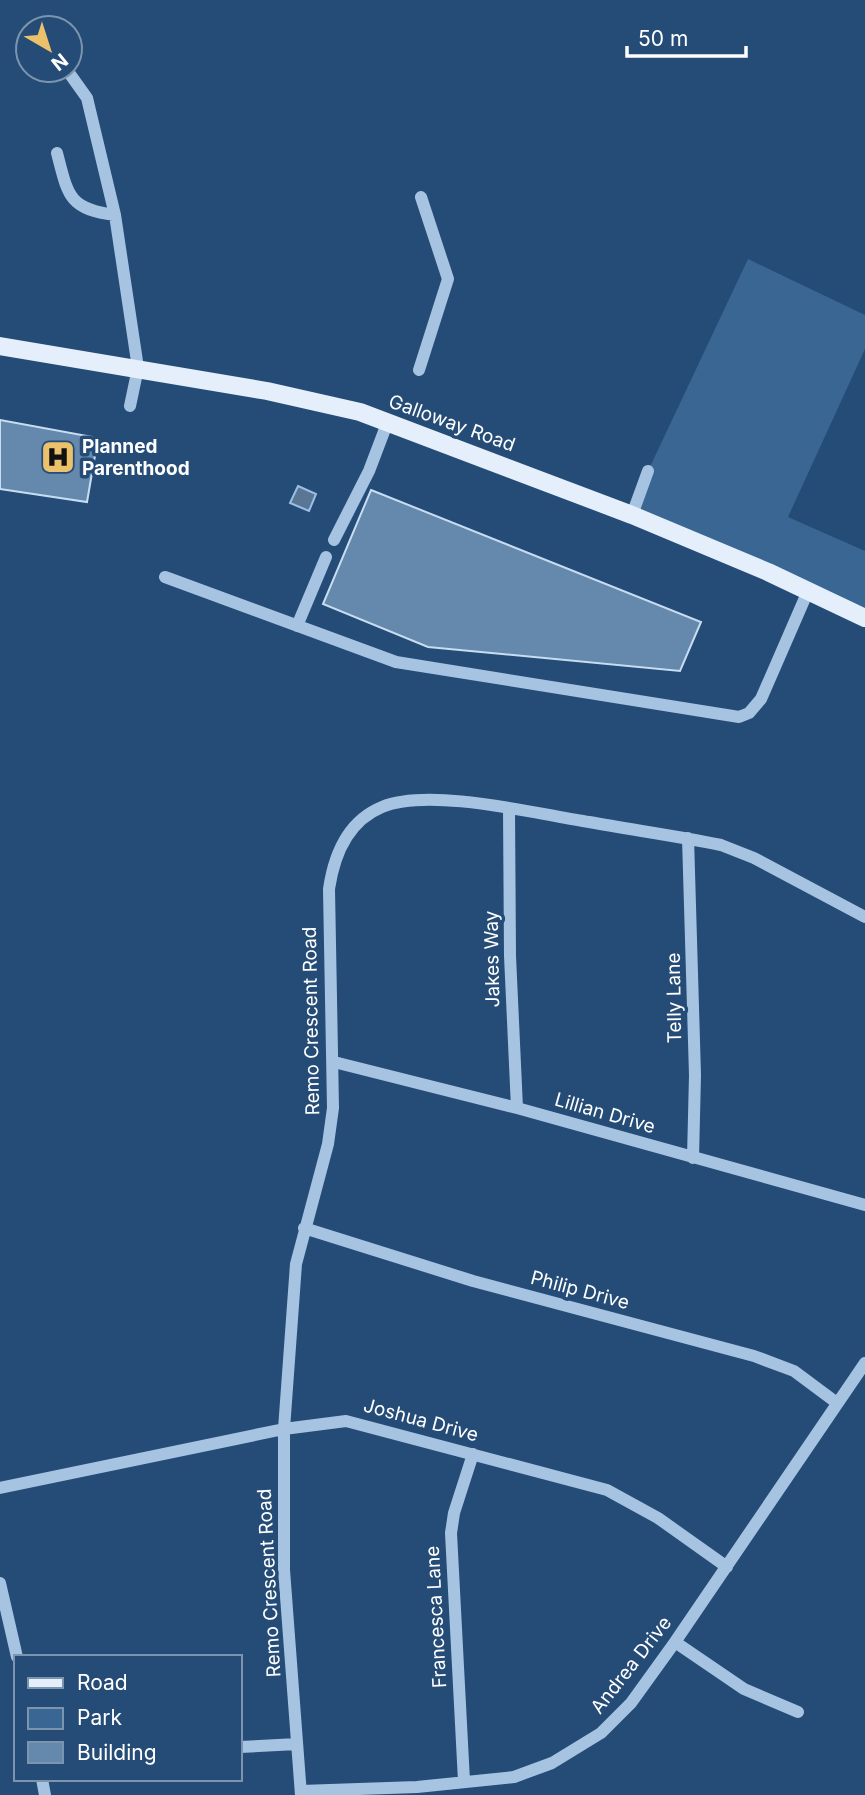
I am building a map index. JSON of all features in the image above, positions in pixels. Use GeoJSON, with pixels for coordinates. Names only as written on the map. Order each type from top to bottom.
{"type":"FeatureCollection","features":[{"type":"Feature","properties":{"kind":"main road","name":"Galloway Road"},"geometry":{"type":"LineString","coordinates":[[0,346],[321,401],[388,422],[632,515],[865,618]]}},
{"type":"Feature","properties":{"kind":"street"},"geometry":{"type":"LineString","coordinates":[[77,84],[87,98],[115,215],[138,369],[130,406]]}},
{"type":"Feature","properties":{"kind":"street"},"geometry":{"type":"LineString","coordinates":[[57,153],[68,194],[74,202],[91,212],[115,215]]}},
{"type":"Feature","properties":{"kind":"street"},"geometry":{"type":"LineString","coordinates":[[419,370],[448,279],[421,197]]}},
{"type":"Feature","properties":{"kind":"street"},"geometry":{"type":"LineString","coordinates":[[334,540],[369,471],[388,422]]}},
{"type":"Feature","properties":{"kind":"street"},"geometry":{"type":"LineString","coordinates":[[632,515],[648,471]]}},
{"type":"Feature","properties":{"kind":"street"},"geometry":{"type":"LineString","coordinates":[[297,626],[326,556]]}},
{"type":"Feature","properties":{"kind":"street"},"geometry":{"type":"LineString","coordinates":[[165,577],[396,662],[739,717],[748,713],[761,699],[808,591]]}},
{"type":"Feature","properties":{"kind":"street","name":"Remo Crescent Road"},"geometry":{"type":"LineString","coordinates":[[301,1793],[284,1570],[284,1429],[291,1300],[304,1228],[328,1144],[334,1062],[328,941],[329,889],[335,858],[343,842],[366,816],[396,803],[454,802],[509,809],[721,845],[754,858],[865,917]]}},
{"type":"Feature","properties":{"kind":"street","name":"Jakes Way"},"geometry":{"type":"LineString","coordinates":[[509,809],[510,956],[517,1108]]}},
{"type":"Feature","properties":{"kind":"street","name":"Telly Lane"},"geometry":{"type":"LineString","coordinates":[[688,838],[695,1075],[693,1157]]}},
{"type":"Feature","properties":{"kind":"street","name":"Lillian Drive"},"geometry":{"type":"LineString","coordinates":[[334,1062],[517,1108],[865,1205]]}},
{"type":"Feature","properties":{"kind":"street","name":"Philip Drive"},"geometry":{"type":"LineString","coordinates":[[304,1228],[473,1281],[754,1356],[794,1371],[837,1403]]}},
{"type":"Feature","properties":{"kind":"street","name":"Andrea Drive"},"geometry":{"type":"LineString","coordinates":[[301,1793],[417,1787],[527,1774],[577,1750],[614,1723],[675,1642],[865,1363]]}},
{"type":"Feature","properties":{"kind":"street","name":"Joshua Drive"},"geometry":{"type":"LineString","coordinates":[[0,1488],[284,1429],[346,1420],[607,1490],[658,1518],[727,1567]]}},
{"type":"Feature","properties":{"kind":"street","name":"Francesca Lane"},"geometry":{"type":"LineString","coordinates":[[464,1781],[452,1532],[454,1513],[473,1454]]}},
{"type":"Feature","properties":{"kind":"street"},"geometry":{"type":"LineString","coordinates":[[0,1583],[17,1655]]}},
{"type":"Feature","properties":{"kind":"street"},"geometry":{"type":"LineString","coordinates":[[675,1642],[744,1689],[798,1712]]}},
{"type":"Feature","properties":{"kind":"street"},"geometry":{"type":"LineString","coordinates":[[242,1747],[297,1744]]}},
{"type":"Feature","properties":{"kind":"green space"},"geometry":{"type":"Polygon","coordinates":[[[748,259],[865,315],[865,349],[788,517],[865,551],[865,618],[632,515],[648,471],[748,259]]]}},
{"type":"Feature","properties":{"kind":"shaded area"},"geometry":{"type":"Polygon","coordinates":[[[298,486],[316,494],[309,511],[290,503],[298,486]]]}},
{"type":"Feature","properties":{"kind":"building"},"geometry":{"type":"Polygon","coordinates":[[[0,420],[98,438],[87,502],[0,489],[0,420]]]}},
{"type":"Feature","properties":{"kind":"building"},"geometry":{"type":"Polygon","coordinates":[[[371,490],[701,622],[680,671],[428,647],[323,604],[371,490]]]}},
{"type":"Feature","properties":{"kind":"place","name":"Planned Parenthood"},"geometry":{"type":"Point","coordinates":[58,457]}}]}
